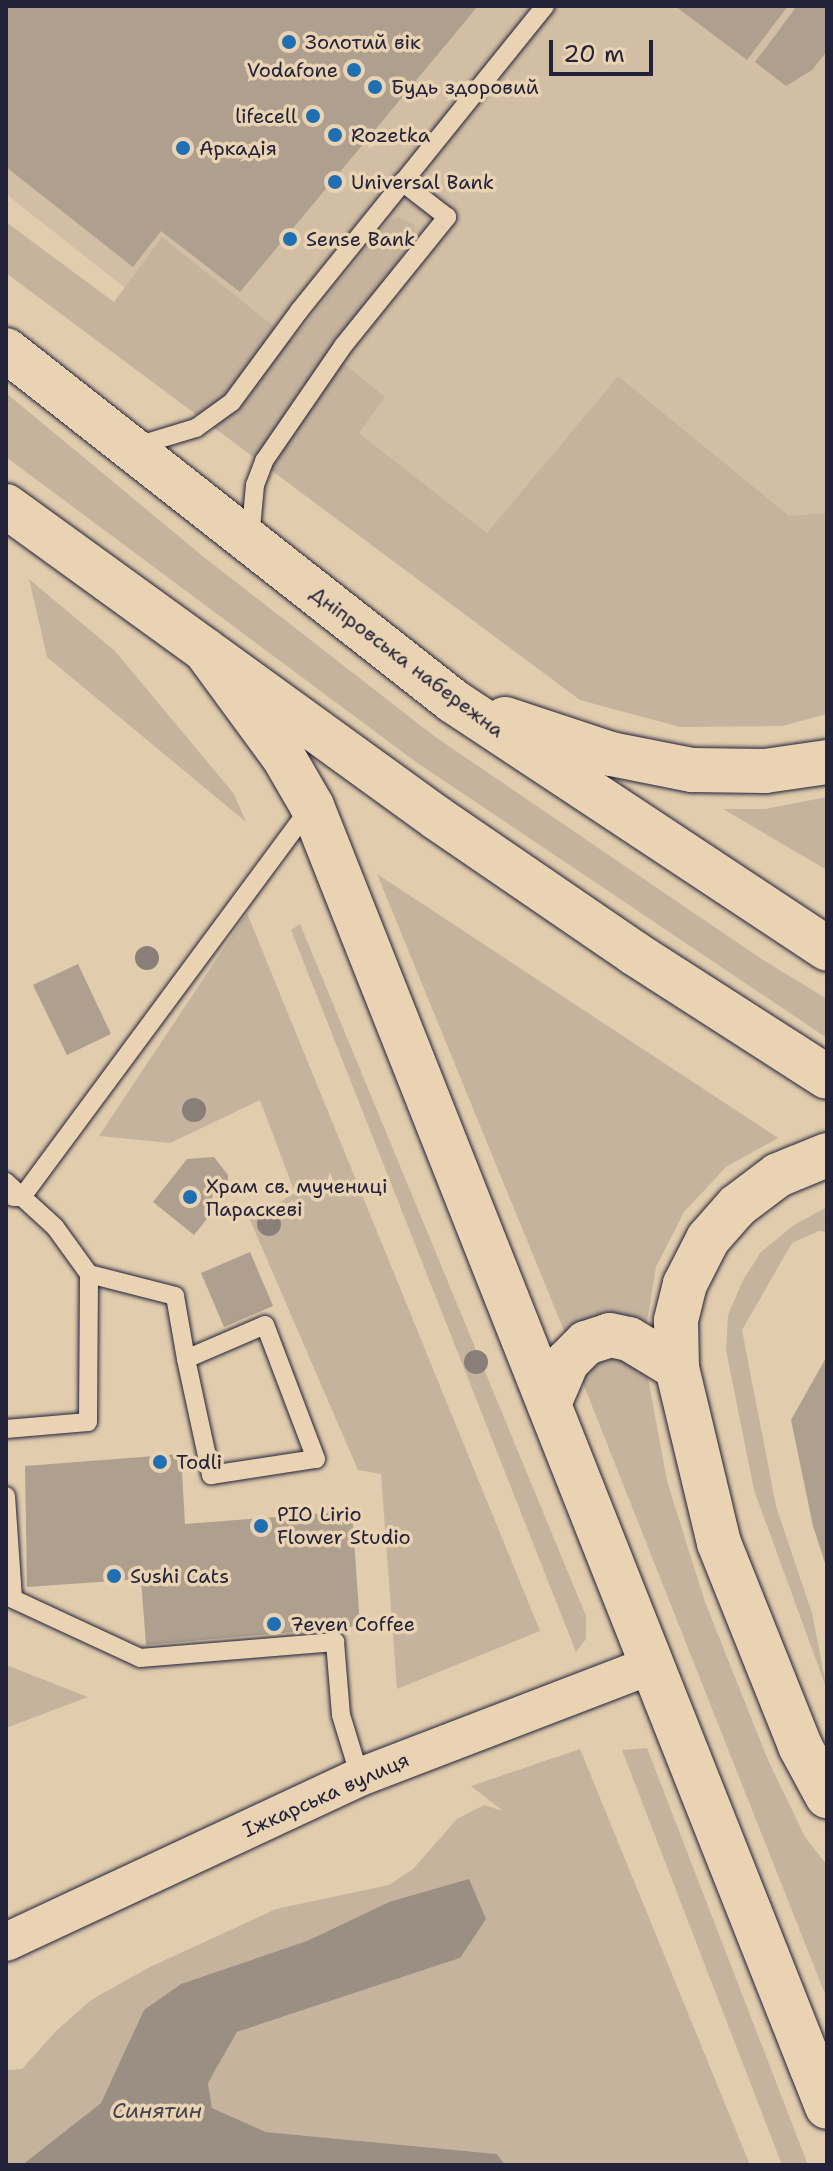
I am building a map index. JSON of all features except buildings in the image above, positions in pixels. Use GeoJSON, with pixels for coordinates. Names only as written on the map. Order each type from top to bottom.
{"type":"FeatureCollection","features":[{"type":"Feature","properties":{"kind":"main road","name":"Дніпровська набережна"},"geometry":{"type":"LineString","coordinates":[[6,350],[453,701],[827,949]]}},
{"type":"Feature","properties":{"kind":"main road"},"geometry":{"type":"LineString","coordinates":[[6,506],[437,818],[634,953],[827,1077]]}},
{"type":"Feature","properties":{"kind":"main road"},"geometry":{"type":"LineString","coordinates":[[205,650],[283,756],[312,806],[827,2107]]}},
{"type":"Feature","properties":{"kind":"main road"},"geometry":{"type":"LineString","coordinates":[[453,701],[611,754],[692,770],[765,771],[827,762]]}},
{"type":"Feature","properties":{"kind":"main road"},"geometry":{"type":"LineString","coordinates":[[827,1155],[778,1175],[737,1206],[708,1239],[685,1284],[676,1321],[677,1368],[719,1543],[787,1717],[827,1796]]}},
{"type":"Feature","properties":{"kind":"main road"},"geometry":{"type":"LineString","coordinates":[[549,1404],[567,1362],[586,1343],[610,1335],[629,1339],[677,1368]]}},
{"type":"Feature","properties":{"kind":"street","name":"Іжкарська вулиця"},"geometry":{"type":"LineString","coordinates":[[6,1942],[360,1777],[654,1664]]}},
{"type":"Feature","properties":{"kind":"lane"},"geometry":{"type":"LineString","coordinates":[[131,448],[196,428],[220,414],[545,6]]}},
{"type":"Feature","properties":{"kind":"lane"},"geometry":{"type":"LineString","coordinates":[[250,542],[255,485],[264,461],[343,346],[447,217],[402,182]]}},
{"type":"Feature","properties":{"kind":"lane"},"geometry":{"type":"LineString","coordinates":[[14,1197],[312,806]]}},
{"type":"Feature","properties":{"kind":"lane"},"geometry":{"type":"LineString","coordinates":[[6,1182],[14,1197],[55,1227],[89,1274],[88,1422],[6,1429]]}},
{"type":"Feature","properties":{"kind":"lane"},"geometry":{"type":"LineString","coordinates":[[89,1274],[175,1296],[186,1359],[211,1475],[316,1459],[265,1325],[186,1359]]}},
{"type":"Feature","properties":{"kind":"lane"},"geometry":{"type":"LineString","coordinates":[[6,1496],[13,1599],[140,1658],[335,1642],[341,1715],[360,1777]]}},
{"type":"Feature","properties":{"kind":"shaded area"},"geometry":{"type":"Polygon","coordinates":[[[6,6],[827,6],[827,513],[789,517],[618,376],[487,533],[359,433],[235,375],[6,194],[6,6]]]}},
{"type":"Feature","properties":{"kind":"shaded area"},"geometry":{"type":"Polygon","coordinates":[[[399,217],[415,225],[414,241],[321,363],[343,363],[385,397],[359,433],[487,533],[618,376],[789,516],[827,513],[827,714],[782,726],[680,727],[580,700],[6,273],[6,222],[114,302],[162,237],[292,341],[388,221],[399,217]]]}},
{"type":"Feature","properties":{"kind":"shaded area"},"geometry":{"type":"Polygon","coordinates":[[[6,393],[205,558],[434,736],[760,958],[827,999],[827,1038],[416,762],[6,457],[6,393]]]}},
{"type":"Feature","properties":{"kind":"shaded area"},"geometry":{"type":"Polygon","coordinates":[[[29,579],[115,651],[234,794],[246,822],[47,657],[29,579]]]}},
{"type":"Feature","properties":{"kind":"shaded area"},"geometry":{"type":"Polygon","coordinates":[[[827,797],[827,870],[723,809],[765,809],[827,797]]]}},
{"type":"Feature","properties":{"kind":"shaded area"},"geometry":{"type":"Polygon","coordinates":[[[377,874],[778,1138],[726,1167],[684,1212],[656,1267],[646,1328],[565,1333],[377,874]]]}},
{"type":"Feature","properties":{"kind":"shaded area"},"geometry":{"type":"Polygon","coordinates":[[[247,913],[540,1631],[397,1689],[381,1474],[358,1470],[250,1220],[295,1193],[260,1100],[170,1143],[99,1136],[247,913]]]}},
{"type":"Feature","properties":{"kind":"shaded area"},"geometry":{"type":"Polygon","coordinates":[[[300,924],[586,1616],[586,1639],[576,1652],[291,930],[300,924]]]}},
{"type":"Feature","properties":{"kind":"shaded area"},"geometry":{"type":"Polygon","coordinates":[[[827,1207],[827,1232],[819,1231],[792,1243],[742,1330],[776,1506],[812,1613],[827,1690],[754,1490],[726,1350],[728,1315],[743,1280],[761,1252],[794,1225],[827,1207]]]}},
{"type":"Feature","properties":{"kind":"shaded area"},"geometry":{"type":"Polygon","coordinates":[[[615,1351],[637,1359],[648,1378],[667,1481],[705,1602],[768,1760],[805,1837],[827,1865],[827,1999],[581,1378],[594,1360],[615,1351]]]}},
{"type":"Feature","properties":{"kind":"shaded area"},"geometry":{"type":"Polygon","coordinates":[[[6,1665],[88,1697],[6,1728],[6,1665]]]}},
{"type":"Feature","properties":{"kind":"shaded area"},"geometry":{"type":"Polygon","coordinates":[[[647,1748],[808,2165],[782,2165],[622,1750],[647,1748]]]}},
{"type":"Feature","properties":{"kind":"shaded area"},"geometry":{"type":"Polygon","coordinates":[[[580,1749],[750,2165],[505,2165],[497,2154],[266,2132],[212,2108],[208,2083],[237,2032],[460,1958],[389,1902],[307,1941],[121,2063],[101,2103],[22,2165],[6,2165],[6,2070],[22,2069],[57,2030],[91,2000],[150,1967],[276,1909],[389,1885],[413,1869],[457,1819],[484,1805],[503,1811],[471,1786],[580,1749]]]}},
{"type":"Feature","properties":{"kind":"water","name":"Синятин"},"geometry":{"type":"Polygon","coordinates":[[[469,1879],[486,1919],[460,1958],[237,2032],[208,2083],[212,2108],[266,2132],[497,2154],[505,2165],[22,2165],[101,2103],[144,2010],[181,1984],[307,1941],[389,1902],[469,1879]]]}},
{"type":"Feature","properties":{"kind":"place","name":"Золотий вік"},"geometry":{"type":"Point","coordinates":[289,42]}},
{"type":"Feature","properties":{"kind":"place","name":"Vodafone"},"geometry":{"type":"Point","coordinates":[354,70]}},
{"type":"Feature","properties":{"kind":"place","name":"Будь здоровий"},"geometry":{"type":"Point","coordinates":[375,87]}},
{"type":"Feature","properties":{"kind":"place","name":"lifecell"},"geometry":{"type":"Point","coordinates":[313,116]}},
{"type":"Feature","properties":{"kind":"place","name":"Rozetka"},"geometry":{"type":"Point","coordinates":[335,135]}},
{"type":"Feature","properties":{"kind":"place","name":"Аркадія"},"geometry":{"type":"Point","coordinates":[183,148]}},
{"type":"Feature","properties":{"kind":"place","name":"Universal Bank"},"geometry":{"type":"Point","coordinates":[335,182]}},
{"type":"Feature","properties":{"kind":"place","name":"Sense Bank"},"geometry":{"type":"Point","coordinates":[290,239]}},
{"type":"Feature","properties":{"kind":"place","name":"Храм св. мучениці Параскеві"},"geometry":{"type":"Point","coordinates":[190,1197]}},
{"type":"Feature","properties":{"kind":"place","name":"Todli"},"geometry":{"type":"Point","coordinates":[160,1462]}},
{"type":"Feature","properties":{"kind":"place","name":"PIO Lirio Flower Studio"},"geometry":{"type":"Point","coordinates":[261,1526]}},
{"type":"Feature","properties":{"kind":"place","name":"Sushi Cats"},"geometry":{"type":"Point","coordinates":[114,1576]}},
{"type":"Feature","properties":{"kind":"place","name":"7even Coffee"},"geometry":{"type":"Point","coordinates":[274,1624]}}]}
